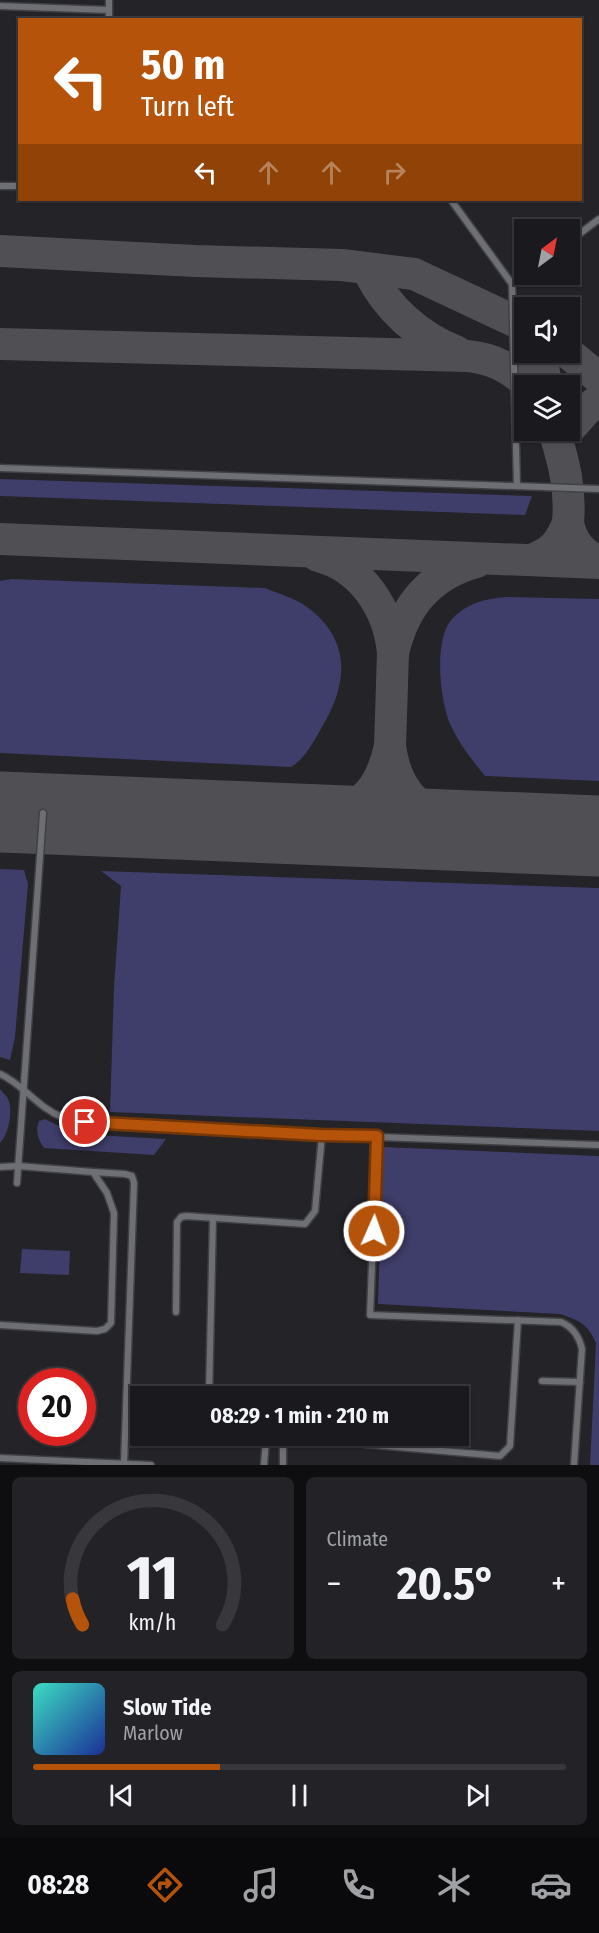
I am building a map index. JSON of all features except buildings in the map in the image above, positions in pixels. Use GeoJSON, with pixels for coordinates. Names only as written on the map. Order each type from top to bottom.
{"type":"FeatureCollection","features":[{"type":"Feature","properties":{"kind":"lane"},"geometry":{"type":"LineString","coordinates":[[109,18],[110,0]]}},
{"type":"Feature","properties":{"kind":"lane"},"geometry":{"type":"LineString","coordinates":[[0,6],[109,10]]}},
{"type":"Feature","properties":{"kind":"lane"},"geometry":{"type":"LineString","coordinates":[[0,186],[18,186]]}},
{"type":"Feature","properties":{"kind":"lane"},"geometry":{"type":"LineString","coordinates":[[452,201],[512,284],[517,486]]}},
{"type":"Feature","properties":{"kind":"lane"},"geometry":{"type":"LineString","coordinates":[[580,233],[599,219]]}},
{"type":"Feature","properties":{"kind":"lane"},"geometry":{"type":"LineString","coordinates":[[0,468],[599,489]]}},
{"type":"Feature","properties":{"kind":"lane"},"geometry":{"type":"LineString","coordinates":[[17,1183],[43,813]]}},
{"type":"Feature","properties":{"kind":"lane"},"geometry":{"type":"LineString","coordinates":[[0,1074],[23,1089],[42,1106],[61,1117],[85,1122],[321,1135],[599,1145]]}},
{"type":"Feature","properties":{"kind":"lane"},"geometry":{"type":"LineString","coordinates":[[176,1312],[177,1222],[181,1217],[305,1224],[315,1211],[321,1135]]}},
{"type":"Feature","properties":{"kind":"lane"},"geometry":{"type":"LineString","coordinates":[[377,1136],[370,1315],[561,1322],[569,1326],[580,1339],[582,1349],[574,1465]]}},
{"type":"Feature","properties":{"kind":"lane"},"geometry":{"type":"LineString","coordinates":[[0,1167],[18,1166],[132,1176],[134,1183],[124,1464]]}},
{"type":"Feature","properties":{"kind":"lane"},"geometry":{"type":"LineString","coordinates":[[0,1325],[98,1331],[105,1329],[111,1323],[114,1213],[107,1192],[93,1172]]}},
{"type":"Feature","properties":{"kind":"lane"},"geometry":{"type":"LineString","coordinates":[[209,1386],[213,1218]]}},
{"type":"Feature","properties":{"kind":"lane"},"geometry":{"type":"LineString","coordinates":[[387,1446],[500,1456],[505,1452],[510,1446],[518,1320]]}},
{"type":"Feature","properties":{"kind":"lane"},"geometry":{"type":"LineString","coordinates":[[542,1382],[580,1382]]}},
{"type":"Feature","properties":{"kind":"lane"},"geometry":{"type":"LineString","coordinates":[[264,1465],[266,1446]]}},
{"type":"Feature","properties":{"kind":"lane"},"geometry":{"type":"LineString","coordinates":[[283,1446],[283,1465]]}},
{"type":"Feature","properties":{"kind":"lane"},"geometry":{"type":"LineString","coordinates":[[0,1458],[16,1462],[151,1465]]}},
{"type":"Feature","properties":{"kind":"shaded area"},"geometry":{"type":"Polygon","coordinates":[[[0,479],[532,496],[525,515],[0,496],[0,479]]]}},
{"type":"Feature","properties":{"kind":"shaded area"},"geometry":{"type":"Polygon","coordinates":[[[12,579],[265,588],[292,599],[307,607],[322,620],[338,648],[341,679],[331,711],[305,755],[291,767],[0,753],[0,581],[12,579]]]}},
{"type":"Feature","properties":{"kind":"shaded area"},"geometry":{"type":"Polygon","coordinates":[[[506,597],[599,599],[599,781],[485,776],[462,746],[451,726],[444,703],[440,672],[442,641],[446,629],[452,619],[464,609],[484,601],[506,597]]]}},
{"type":"Feature","properties":{"kind":"shaded area"},"geometry":{"type":"Polygon","coordinates":[[[0,869],[24,870],[28,884],[15,1037],[10,1060],[0,1057],[0,869]]]}},
{"type":"Feature","properties":{"kind":"shaded area"},"geometry":{"type":"Polygon","coordinates":[[[101,871],[599,888],[599,1131],[110,1112],[114,987],[121,886],[101,871]]]}},
{"type":"Feature","properties":{"kind":"shaded area"},"geometry":{"type":"Polygon","coordinates":[[[0,1089],[9,1102],[10,1121],[0,1143],[0,1089]]]}},
{"type":"Feature","properties":{"kind":"shaded area"},"geometry":{"type":"Polygon","coordinates":[[[45,1119],[75,1134],[166,1139],[154,1155],[44,1148],[37,1129],[39,1121],[45,1119]]]}},
{"type":"Feature","properties":{"kind":"shaded area"},"geometry":{"type":"Polygon","coordinates":[[[383,1147],[599,1156],[599,1465],[590,1465],[596,1343],[582,1324],[560,1314],[378,1304],[383,1147]]]}},
{"type":"Feature","properties":{"kind":"shaded area"},"geometry":{"type":"Polygon","coordinates":[[[22,1249],[70,1251],[69,1275],[20,1273],[22,1249]]]}},
{"type":"Feature","properties":{"kind":"taxiway"},"geometry":{"type":"LineString","coordinates":[[0,251],[195,261],[342,265],[414,274],[514,321]]}},
{"type":"Feature","properties":{"kind":"taxiway"},"geometry":{"type":"LineString","coordinates":[[369,272],[395,310],[417,330],[457,352]]}},
{"type":"Feature","properties":{"kind":"taxiway"},"geometry":{"type":"LineString","coordinates":[[0,344],[467,356],[501,365],[517,375]]}},
{"type":"Feature","properties":{"kind":"taxiway"},"geometry":{"type":"LineString","coordinates":[[543,363],[544,375]]}},
{"type":"Feature","properties":{"kind":"taxiway"},"geometry":{"type":"LineString","coordinates":[[580,363],[599,378]]}},
{"type":"Feature","properties":{"kind":"taxiway"},"geometry":{"type":"LineString","coordinates":[[580,417],[599,400]]}},
{"type":"Feature","properties":{"kind":"taxiway"},"geometry":{"type":"LineString","coordinates":[[557,441],[566,476],[568,523]]}},
{"type":"Feature","properties":{"kind":"taxiway"},"geometry":{"type":"LineString","coordinates":[[531,560],[545,554],[554,546],[562,537],[568,523],[578,546],[599,562]]}},
{"type":"Feature","properties":{"kind":"taxiway"},"geometry":{"type":"LineString","coordinates":[[0,539],[599,563]]}},
{"type":"Feature","properties":{"kind":"taxiway"},"geometry":{"type":"LineString","coordinates":[[318,556],[348,570],[370,592],[386,621],[393,653],[404,621],[421,595],[445,575],[476,562]]}},
{"type":"Feature","properties":{"kind":"taxiway"},"geometry":{"type":"LineString","coordinates":[[390,746],[393,653]]}},
{"type":"Feature","properties":{"kind":"taxiway"},"geometry":{"type":"LineString","coordinates":[[302,824],[335,814],[360,801],[378,780],[390,746],[399,779],[416,802],[427,812],[440,819],[471,831]]}},
{"type":"Feature","properties":{"kind":"runway"},"geometry":{"type":"LineString","coordinates":[[0,812],[599,836]]}},
{"type":"Feature","properties":{"kind":"route"},"geometry":{"type":"LineString","coordinates":[[85,1122],[377,1136],[374,1231]]}}]}
